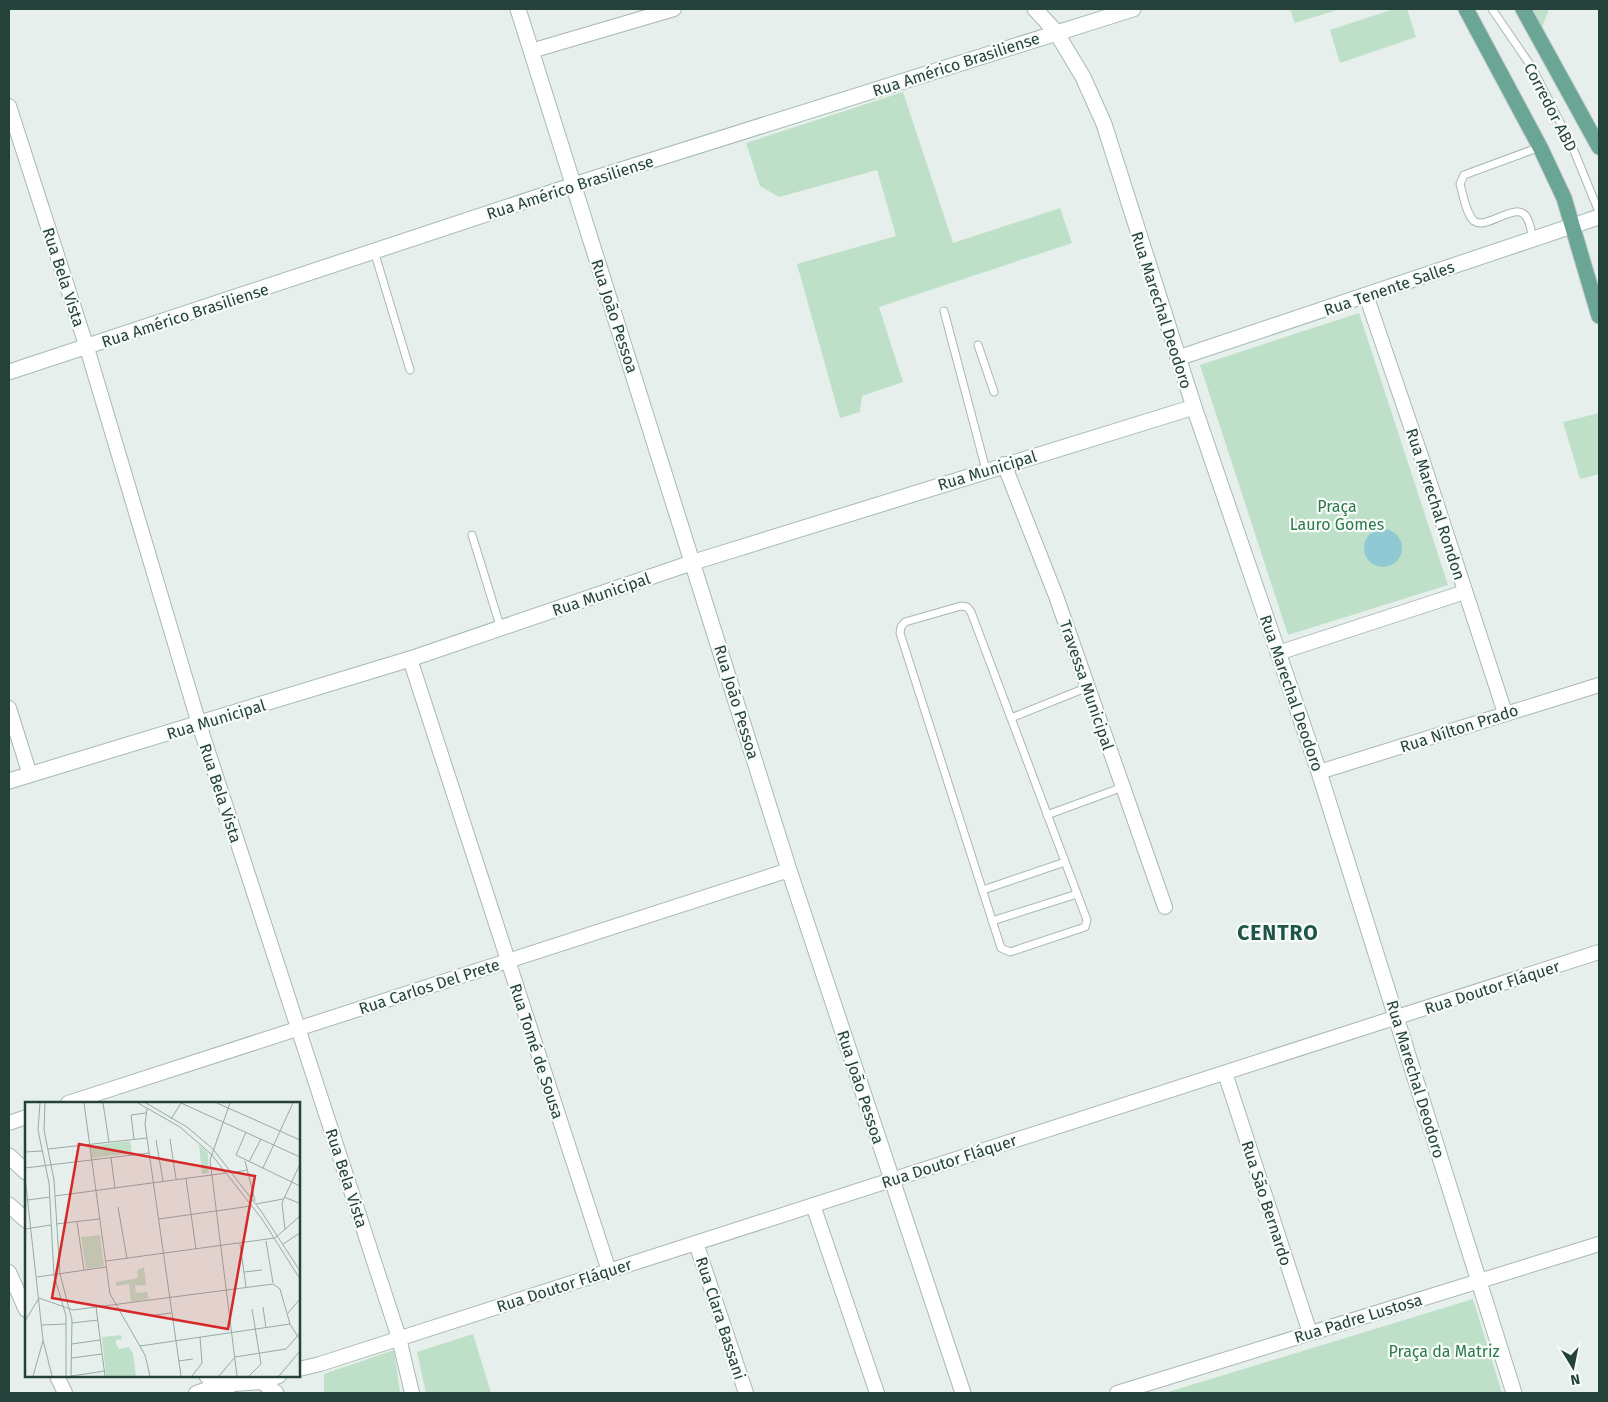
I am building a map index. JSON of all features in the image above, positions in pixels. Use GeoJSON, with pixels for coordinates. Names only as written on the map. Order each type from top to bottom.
{"type":"FeatureCollection","features":[{"type":"Feature","properties":{"kind":"main road"},"geometry":{"type":"LineString","coordinates":[[1466,9],[1540,148],[1564,198],[1574,226],[1599,316]]}},
{"type":"Feature","properties":{"kind":"main road"},"geometry":{"type":"LineString","coordinates":[[1523,9],[1599,147]]}},
{"type":"Feature","properties":{"kind":"street","name":"Rua João Pessoa"},"geometry":{"type":"LineString","coordinates":[[518,9],[694,562],[789,870],[963,1393]]}},
{"type":"Feature","properties":{"kind":"street"},"geometry":{"type":"LineString","coordinates":[[531,51],[674,9]]}},
{"type":"Feature","properties":{"kind":"street","name":"Rua Marechal Deodoro"},"geometry":{"type":"LineString","coordinates":[[1035,9],[1056,32],[1083,78],[1104,124],[1194,407],[1319,772],[1514,1393]]}},
{"type":"Feature","properties":{"kind":"street","name":"Rua Américo Brasiliense"},"geometry":{"type":"LineString","coordinates":[[9,372],[87,348],[374,250],[1133,9]]}},
{"type":"Feature","properties":{"kind":"street","name":"Rua Bela Vista"},"geometry":{"type":"LineString","coordinates":[[9,106],[87,348],[199,724],[399,1338],[412,1393]]}},
{"type":"Feature","properties":{"kind":"street","name":"Rua Tenente Salles"},"geometry":{"type":"LineString","coordinates":[[1178,358],[1599,217]]}},
{"type":"Feature","properties":{"kind":"street","name":"Rua Marechal Rondon"},"geometry":{"type":"LineString","coordinates":[[1366,295],[1505,713]]}},
{"type":"Feature","properties":{"kind":"street","name":"Rua Municipal"},"geometry":{"type":"LineString","coordinates":[[9,781],[410,659],[694,562],[1004,464],[1194,407]]}},
{"type":"Feature","properties":{"kind":"street","name":"Travessa Municipal"},"geometry":{"type":"LineString","coordinates":[[1004,464],[1056,596],[1165,907]]}},
{"type":"Feature","properties":{"kind":"street"},"geometry":{"type":"LineString","coordinates":[[1278,653],[1465,592]]}},
{"type":"Feature","properties":{"kind":"street","name":"Rua Tomé de Sousa"},"geometry":{"type":"LineString","coordinates":[[410,659],[609,1271]]}},
{"type":"Feature","properties":{"kind":"street","name":"Rua Nílton Prado"},"geometry":{"type":"LineString","coordinates":[[1319,772],[1599,685]]}},
{"type":"Feature","properties":{"kind":"street"},"geometry":{"type":"LineString","coordinates":[[9,708],[30,775]]}},
{"type":"Feature","properties":{"kind":"street","name":"Rua Carlos Del Prete"},"geometry":{"type":"LineString","coordinates":[[71,1102],[789,870]]}},
{"type":"Feature","properties":{"kind":"street","name":"Rua Doutor Fláquer"},"geometry":{"type":"LineString","coordinates":[[300,1369],[1599,952]]}},
{"type":"Feature","properties":{"kind":"street","name":"Rua São Bernardo"},"geometry":{"type":"LineString","coordinates":[[1225,1073],[1310,1333]]}},
{"type":"Feature","properties":{"kind":"street"},"geometry":{"type":"LineString","coordinates":[[9,1123],[25,1117]]}},
{"type":"Feature","properties":{"kind":"street"},"geometry":{"type":"LineString","coordinates":[[9,1156],[25,1171]]}},
{"type":"Feature","properties":{"kind":"street"},"geometry":{"type":"LineString","coordinates":[[9,1205],[25,1219]]}},
{"type":"Feature","properties":{"kind":"street"},"geometry":{"type":"LineString","coordinates":[[813,1205],[877,1393]]}},
{"type":"Feature","properties":{"kind":"street","name":"Rua Clara Bassani"},"geometry":{"type":"LineString","coordinates":[[696,1243],[746,1393]]}},
{"type":"Feature","properties":{"kind":"street","name":"Rua Padre Lustosa"},"geometry":{"type":"LineString","coordinates":[[1117,1393],[1599,1244]]}},
{"type":"Feature","properties":{"kind":"street"},"geometry":{"type":"LineString","coordinates":[[9,1272],[25,1308]]}},
{"type":"Feature","properties":{"kind":"street"},"geometry":{"type":"LineString","coordinates":[[57,1377],[65,1393]]}},
{"type":"Feature","properties":{"kind":"street"},"geometry":{"type":"LineString","coordinates":[[196,1393],[218,1385],[272,1377]]}},
{"type":"Feature","properties":{"kind":"street"},"geometry":{"type":"LineString","coordinates":[[258,1379],[276,1393]]}},
{"type":"Feature","properties":{"kind":"lane","name":"Corredor ABD"},"geometry":{"type":"LineString","coordinates":[[1492,9],[1533,69],[1572,146],[1599,212]]}},
{"type":"Feature","properties":{"kind":"lane"},"geometry":{"type":"LineString","coordinates":[[1533,240],[1528,219],[1521,213],[1514,212],[1481,223],[1475,222],[1471,217],[1460,184],[1464,175],[1540,148]]}},
{"type":"Feature","properties":{"kind":"lane"},"geometry":{"type":"LineString","coordinates":[[374,250],[410,370]]}},
{"type":"Feature","properties":{"kind":"lane"},"geometry":{"type":"LineString","coordinates":[[944,312],[986,470]]}},
{"type":"Feature","properties":{"kind":"lane"},"geometry":{"type":"LineString","coordinates":[[978,345],[994,392]]}},
{"type":"Feature","properties":{"kind":"lane"},"geometry":{"type":"LineString","coordinates":[[472,535],[501,629]]}},
{"type":"Feature","properties":{"kind":"lane"},"geometry":{"type":"LineString","coordinates":[[961,606],[967,607],[971,612],[1047,815],[1087,920],[1084,927],[1010,952],[1001,948],[900,633],[901,627],[906,622],[961,606]]}},
{"type":"Feature","properties":{"kind":"lane"},"geometry":{"type":"LineString","coordinates":[[1011,718],[1088,687]]}},
{"type":"Feature","properties":{"kind":"lane"},"geometry":{"type":"LineString","coordinates":[[1047,815],[1123,787]]}},
{"type":"Feature","properties":{"kind":"lane"},"geometry":{"type":"LineString","coordinates":[[983,890],[1065,862]]}},
{"type":"Feature","properties":{"kind":"lane"},"geometry":{"type":"LineString","coordinates":[[992,921],[1077,894]]}},
{"type":"Feature","properties":{"kind":"green space"},"geometry":{"type":"Polygon","coordinates":[[[1290,9],[1340,9],[1295,23],[1290,9]]]}},
{"type":"Feature","properties":{"kind":"green space"},"geometry":{"type":"Polygon","coordinates":[[[1394,9],[1407,9],[1416,37],[1340,63],[1330,30],[1394,9]]]}},
{"type":"Feature","properties":{"kind":"green space"},"geometry":{"type":"Polygon","coordinates":[[[1529,9],[1549,9],[1542,27],[1529,9]]]}},
{"type":"Feature","properties":{"kind":"green space"},"geometry":{"type":"Polygon","coordinates":[[[903,92],[953,243],[1060,208],[1072,243],[879,307],[903,382],[862,396],[860,412],[840,418],[797,264],[896,236],[877,170],[779,197],[760,186],[746,143],[903,92]]]}},
{"type":"Feature","properties":{"kind":"green space","name":"Praça Lauro Gomes"},"geometry":{"type":"Polygon","coordinates":[[[1359,313],[1448,585],[1288,635],[1200,365],[1359,313]]]}},
{"type":"Feature","properties":{"kind":"green space"},"geometry":{"type":"Polygon","coordinates":[[[1599,413],[1599,474],[1580,479],[1563,422],[1599,413]]]}},
{"type":"Feature","properties":{"kind":"green space","name":"Praça da Matriz"},"geometry":{"type":"Polygon","coordinates":[[[1473,1299],[1502,1393],[1165,1393],[1473,1299]]]}},
{"type":"Feature","properties":{"kind":"green space"},"geometry":{"type":"Polygon","coordinates":[[[473,1334],[491,1393],[426,1393],[417,1352],[473,1334]]]}},
{"type":"Feature","properties":{"kind":"green space"},"geometry":{"type":"Polygon","coordinates":[[[394,1350],[400,1393],[324,1393],[324,1374],[394,1350]]]}},
{"type":"Feature","properties":{"kind":"water"},"geometry":{"type":"Polygon","coordinates":[[[1383,529],[1396,535],[1402,548],[1396,561],[1383,567],[1370,561],[1364,548],[1370,535],[1383,529]]]}},
{"type":"Feature","properties":{"kind":"district","name":"CENTRO"},"geometry":{"type":"Point","coordinates":[1278,933]}}]}
